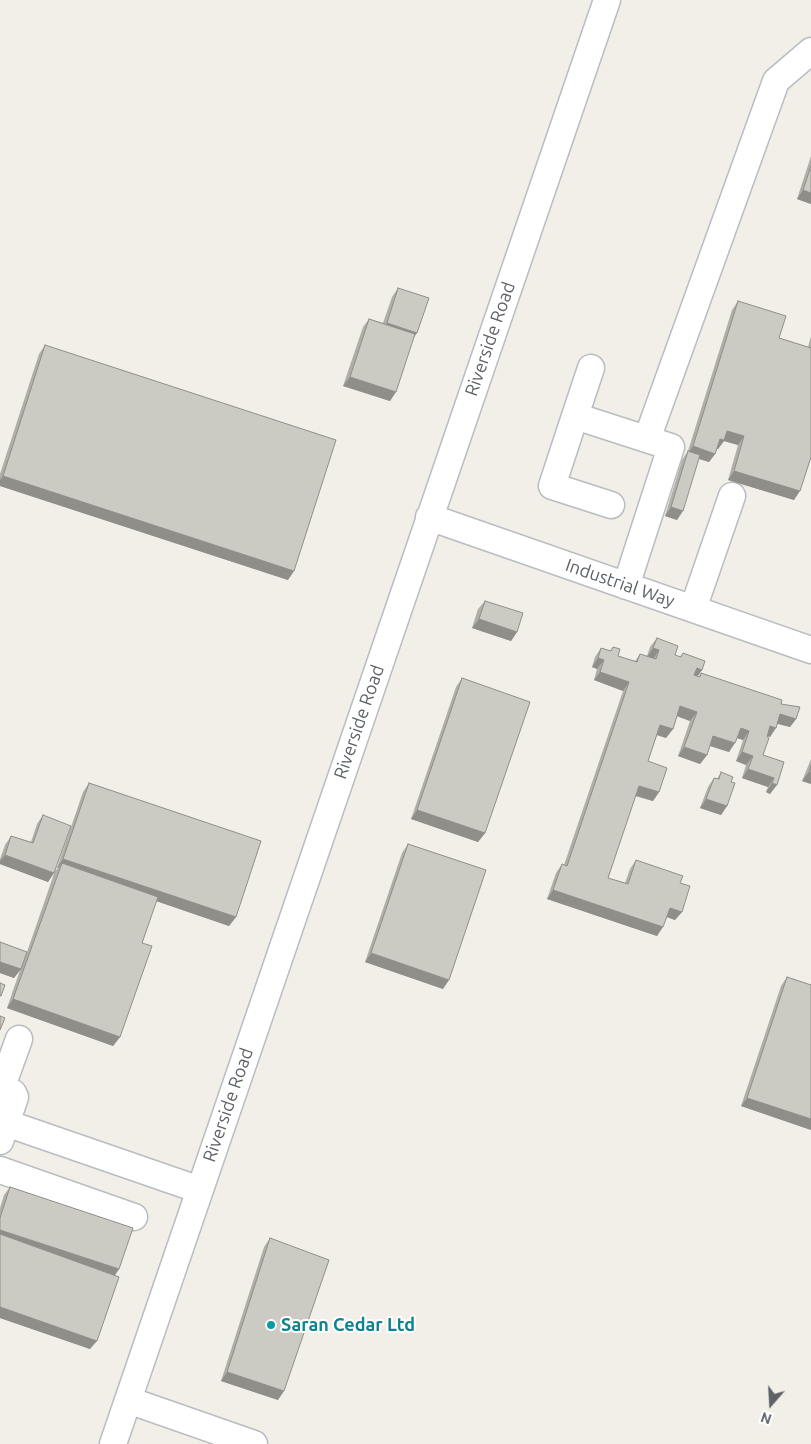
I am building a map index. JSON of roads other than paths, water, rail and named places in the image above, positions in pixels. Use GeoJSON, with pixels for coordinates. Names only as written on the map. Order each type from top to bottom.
{"type":"FeatureCollection","features":[{"type":"Feature","properties":{"kind":"street","name":"Riverside Road"},"geometry":{"type":"LineString","coordinates":[[113,1444],[607,0]]}},
{"type":"Feature","properties":{"kind":"street"},"geometry":{"type":"LineString","coordinates":[[647,439],[776,81],[811,51]]}},
{"type":"Feature","properties":{"kind":"street"},"geometry":{"type":"LineString","coordinates":[[592,368],[552,486],[611,505]]}},
{"type":"Feature","properties":{"kind":"street"},"geometry":{"type":"LineString","coordinates":[[575,416],[670,447],[626,586]]}},
{"type":"Feature","properties":{"kind":"street"},"geometry":{"type":"LineString","coordinates":[[694,609],[732,496]]}},
{"type":"Feature","properties":{"kind":"street","name":"Industrial Way"},"geometry":{"type":"LineString","coordinates":[[429,517],[811,650]]}},
{"type":"Feature","properties":{"kind":"street"},"geometry":{"type":"LineString","coordinates":[[19,1039],[1,1088],[13,1093],[15,1097],[3,1132],[200,1190]]}},
{"type":"Feature","properties":{"kind":"street"},"geometry":{"type":"LineString","coordinates":[[0,1170],[134,1217]]}},
{"type":"Feature","properties":{"kind":"street"},"geometry":{"type":"LineString","coordinates":[[128,1400],[254,1444]]}},
{"type":"Feature","properties":{"kind":"place","name":"Saran Cedar Ltd"},"geometry":{"type":"Point","coordinates":[271,1325]}}]}
